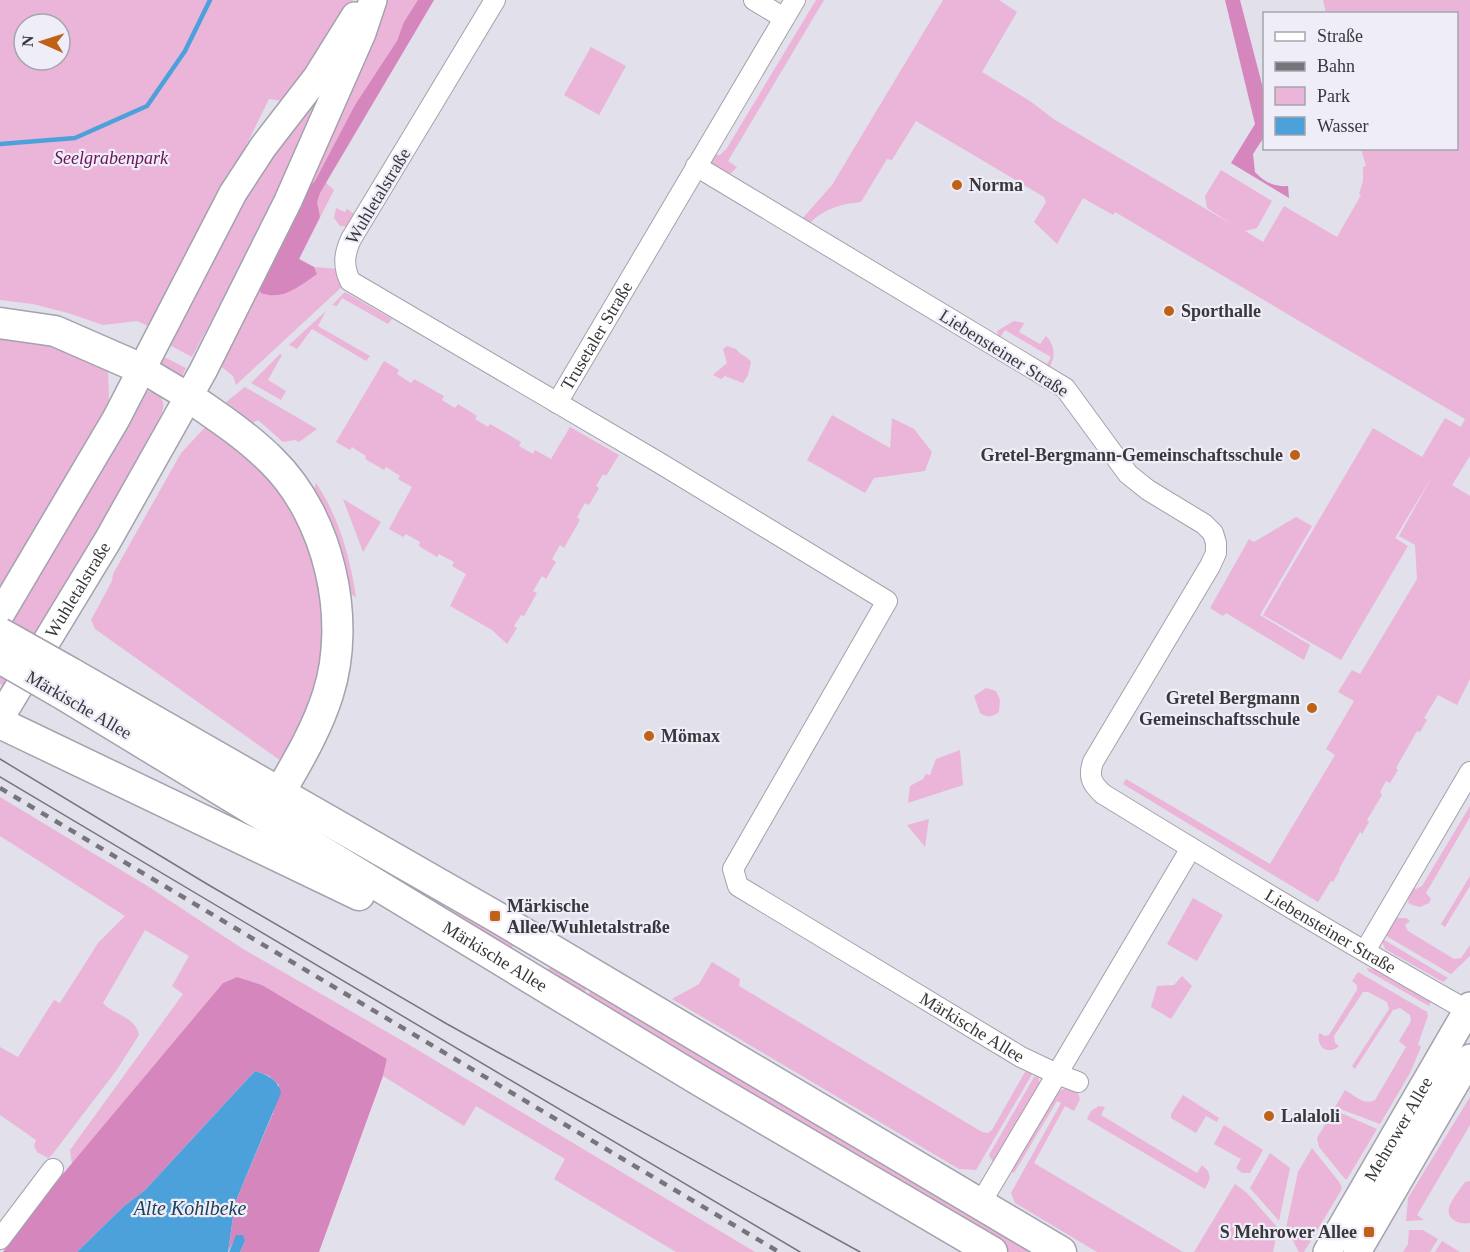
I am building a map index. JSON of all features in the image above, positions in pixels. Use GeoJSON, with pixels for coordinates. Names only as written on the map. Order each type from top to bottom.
{"type":"FeatureCollection","features":[{"type":"Feature","properties":{"kind":"main road"},"geometry":{"type":"LineString","coordinates":[[0,615],[116,419],[233,193],[263,147],[317,77],[366,0]]}},
{"type":"Feature","properties":{"kind":"main road","name":"Wuhletalstraße"},"geometry":{"type":"LineString","coordinates":[[0,718],[108,540],[189,397],[288,201],[362,33],[373,0]]}},
{"type":"Feature","properties":{"kind":"main road"},"geometry":{"type":"LineString","coordinates":[[0,323],[55,331],[142,369],[189,397],[247,438],[274,462],[296,489],[317,528],[329,565],[337,616],[337,650],[334,673],[316,726],[280,792]]}},
{"type":"Feature","properties":{"kind":"main road","name":"Märkische Allee"},"geometry":{"type":"LineString","coordinates":[[0,633],[65,683],[514,968],[992,1252]]}},
{"type":"Feature","properties":{"kind":"main road","name":"Märkische Allee"},"geometry":{"type":"LineString","coordinates":[[0,658],[65,683],[280,792],[495,916],[1061,1252]]}},
{"type":"Feature","properties":{"kind":"main road"},"geometry":{"type":"LineString","coordinates":[[0,723],[514,968]]}},
{"type":"Feature","properties":{"kind":"main road","name":"Mehrower Allee"},"geometry":{"type":"LineString","coordinates":[[1327,1252],[1469,1010]]}},
{"type":"Feature","properties":{"kind":"main road","name":"Mehrower Allee"},"geometry":{"type":"LineString","coordinates":[[1357,1252],[1470,1058]]}},
{"type":"Feature","properties":{"kind":"street","name":"Wuhletalstraße"},"geometry":{"type":"LineString","coordinates":[[495,0],[351,239],[345,251],[344,262],[350,281],[557,403]]}},
{"type":"Feature","properties":{"kind":"street"},"geometry":{"type":"LineString","coordinates":[[754,0],[784,18]]}},
{"type":"Feature","properties":{"kind":"street","name":"Trusetaler Straße"},"geometry":{"type":"LineString","coordinates":[[795,0],[557,403],[887,601]]}},
{"type":"Feature","properties":{"kind":"street","name":"Liebensteiner Straße"},"geometry":{"type":"LineString","coordinates":[[696,166],[1065,388],[1128,474],[1148,490],[1204,524],[1213,533],[1216,553],[1210,566],[1095,759],[1090,772],[1092,782],[1103,794],[1191,848],[1469,1010]]}},
{"type":"Feature","properties":{"kind":"street","name":"Märkische Allee"},"geometry":{"type":"LineString","coordinates":[[887,601],[733,868],[738,886],[1012,1051],[1078,1082]]}},
{"type":"Feature","properties":{"kind":"street"},"geometry":{"type":"LineString","coordinates":[[1365,951],[1470,772]]}},
{"type":"Feature","properties":{"kind":"street"},"geometry":{"type":"LineString","coordinates":[[980,1204],[1191,848]]}},
{"type":"Feature","properties":{"kind":"street"},"geometry":{"type":"LineString","coordinates":[[0,1239],[53,1169]]}},
{"type":"Feature","properties":{"kind":"green space","name":"Seelgrabenpark"},"geometry":{"type":"Polygon","coordinates":[[[0,0],[353,0],[326,47],[283,101],[269,99],[240,158],[227,174],[148,326],[137,321],[103,325],[33,304],[0,300],[0,0]]]}},
{"type":"Feature","properties":{"kind":"green space"},"geometry":{"type":"Polygon","coordinates":[[[385,0],[434,0],[325,182],[334,190],[299,259],[314,267],[338,269],[345,284],[236,385],[233,376],[218,364],[385,0]]]}},
{"type":"Feature","properties":{"kind":"green space"},"geometry":{"type":"Polygon","coordinates":[[[816,0],[824,0],[728,161],[737,167],[731,173],[723,173],[709,163],[715,155],[720,155],[727,148],[816,0]]]}},
{"type":"Feature","properties":{"kind":"green space"},"geometry":{"type":"Polygon","coordinates":[[[943,0],[999,0],[1017,12],[982,72],[1030,101],[1055,120],[1233,225],[1207,208],[1205,196],[1221,170],[1272,201],[1257,228],[1245,231],[1263,242],[1284,206],[1337,237],[1361,195],[1359,194],[1363,181],[1363,167],[1366,166],[1361,150],[1458,150],[1458,12],[1326,12],[1323,0],[1470,0],[1470,456],[1452,485],[1470,496],[1470,679],[1457,705],[1438,695],[1424,718],[1427,720],[1420,732],[1417,731],[1396,768],[1398,770],[1390,783],[1386,781],[1380,792],[1382,795],[1367,820],[1369,822],[1362,834],[1360,832],[1333,882],[1331,881],[1318,902],[1123,784],[1126,779],[1270,864],[1335,755],[1326,749],[1354,701],[1338,692],[1352,670],[1360,674],[1417,579],[1415,545],[1399,536],[1433,475],[1395,538],[1408,546],[1341,660],[1263,615],[1373,428],[1422,457],[1445,418],[1461,427],[1465,419],[1115,212],[1113,215],[1083,198],[1057,244],[1034,222],[1046,202],[1044,197],[916,121],[892,160],[887,159],[861,202],[832,208],[809,224],[801,220],[832,185],[943,0]]]}},
{"type":"Feature","properties":{"kind":"green space"},"geometry":{"type":"Polygon","coordinates":[[[591,47],[626,66],[599,115],[564,95],[591,47]]]}},
{"type":"Feature","properties":{"kind":"green space"},"geometry":{"type":"Polygon","coordinates":[[[320,94],[325,98],[192,357],[166,343],[263,166],[320,94]]]}},
{"type":"Feature","properties":{"kind":"green space"},"geometry":{"type":"Polygon","coordinates":[[[336,208],[345,212],[347,209],[359,217],[350,227],[340,226],[334,218],[336,208]]]}},
{"type":"Feature","properties":{"kind":"green space"},"geometry":{"type":"Polygon","coordinates":[[[345,292],[392,319],[388,324],[342,298],[337,306],[332,305],[345,292]]]}},
{"type":"Feature","properties":{"kind":"green space"},"geometry":{"type":"Polygon","coordinates":[[[326,311],[318,326],[370,356],[366,361],[312,329],[297,349],[289,345],[326,311]]]}},
{"type":"Feature","properties":{"kind":"green space"},"geometry":{"type":"Polygon","coordinates":[[[1014,321],[1024,323],[1019,332],[1040,344],[1046,336],[1049,340],[1054,355],[1049,368],[1046,366],[1051,357],[1005,330],[999,339],[997,331],[1014,321]]]}},
{"type":"Feature","properties":{"kind":"green space"},"geometry":{"type":"Polygon","coordinates":[[[0,331],[28,334],[108,364],[109,402],[106,412],[0,589],[0,331]]]}},
{"type":"Feature","properties":{"kind":"green space"},"geometry":{"type":"Polygon","coordinates":[[[727,346],[736,349],[751,362],[748,375],[743,383],[725,376],[721,379],[713,375],[727,363],[723,349],[727,346]]]}},
{"type":"Feature","properties":{"kind":"green space"},"geometry":{"type":"Polygon","coordinates":[[[280,354],[282,355],[268,380],[286,391],[281,400],[251,383],[280,354]]]}},
{"type":"Feature","properties":{"kind":"green space"},"geometry":{"type":"Polygon","coordinates":[[[160,355],[186,368],[180,380],[156,369],[160,355]]]}},
{"type":"Feature","properties":{"kind":"green space"},"geometry":{"type":"Polygon","coordinates":[[[384,361],[399,370],[397,374],[411,383],[414,379],[444,396],[442,400],[455,408],[458,404],[477,416],[475,419],[488,427],[490,424],[521,442],[519,446],[533,454],[535,450],[551,459],[570,427],[619,455],[606,476],[603,474],[596,486],[599,488],[589,505],[585,503],[577,517],[580,520],[564,548],[560,545],[552,559],[556,562],[546,579],[542,576],[533,591],[537,593],[524,616],[521,615],[514,626],[517,628],[507,644],[492,630],[450,606],[466,574],[452,566],[454,562],[439,554],[437,557],[419,546],[420,542],[406,534],[403,537],[389,529],[412,487],[398,479],[400,476],[386,467],[384,470],[365,459],[366,456],[352,447],[350,450],[336,442],[384,361]]]}},
{"type":"Feature","properties":{"kind":"green space"},"geometry":{"type":"Polygon","coordinates":[[[245,387],[317,429],[299,442],[295,440],[283,442],[258,420],[252,423],[226,402],[245,387]]]}},
{"type":"Feature","properties":{"kind":"green space"},"geometry":{"type":"Polygon","coordinates":[[[145,391],[159,395],[163,401],[161,415],[110,508],[4,686],[0,684],[0,643],[73,520],[105,454],[145,391]]]}},
{"type":"Feature","properties":{"kind":"green space"},"geometry":{"type":"Polygon","coordinates":[[[832,415],[890,448],[892,418],[914,429],[932,452],[925,471],[874,478],[865,493],[807,460],[832,415]]]}},
{"type":"Feature","properties":{"kind":"green space"},"geometry":{"type":"Polygon","coordinates":[[[208,424],[231,439],[285,493],[301,525],[320,585],[323,654],[306,721],[281,761],[95,629],[91,620],[112,581],[113,574],[181,453],[208,424]]]}},
{"type":"Feature","properties":{"kind":"green space"},"geometry":{"type":"Polygon","coordinates":[[[316,483],[337,523],[356,597],[346,591],[313,493],[316,483]]]}},
{"type":"Feature","properties":{"kind":"green space"},"geometry":{"type":"Polygon","coordinates":[[[343,499],[381,522],[363,552],[343,499]]]}},
{"type":"Feature","properties":{"kind":"green space"},"geometry":{"type":"Polygon","coordinates":[[[1296,517],[1312,526],[1260,615],[1310,645],[1304,660],[1226,613],[1223,616],[1210,608],[1249,539],[1254,542],[1296,517]]]}},
{"type":"Feature","properties":{"kind":"green space"},"geometry":{"type":"Polygon","coordinates":[[[986,688],[996,691],[1000,700],[999,712],[990,716],[980,713],[974,696],[986,688]]]}},
{"type":"Feature","properties":{"kind":"green space"},"geometry":{"type":"Polygon","coordinates":[[[960,750],[963,785],[908,803],[910,786],[923,779],[926,774],[930,775],[936,759],[960,750]]]}},
{"type":"Feature","properties":{"kind":"green space"},"geometry":{"type":"Polygon","coordinates":[[[254,791],[513,943],[512,950],[509,952],[254,791]]]}},
{"type":"Feature","properties":{"kind":"green space"},"geometry":{"type":"Polygon","coordinates":[[[0,797],[149,887],[243,949],[401,1040],[755,1252],[676,1252],[554,1179],[565,1159],[476,1106],[464,1126],[383,1076],[387,1059],[262,985],[237,977],[223,983],[72,1164],[70,1150],[183,994],[172,986],[189,956],[145,930],[103,1003],[134,1024],[139,1035],[116,1071],[51,1156],[48,1158],[37,1152],[34,1146],[36,1140],[0,1115],[0,1047],[18,1057],[54,1000],[60,1003],[98,943],[125,916],[0,836],[0,797]]]}},
{"type":"Feature","properties":{"kind":"green space"},"geometry":{"type":"Polygon","coordinates":[[[1470,806],[1470,817],[1426,893],[1431,899],[1429,903],[1420,907],[1409,904],[1407,894],[1411,887],[1416,889],[1422,886],[1470,806]]]}},
{"type":"Feature","properties":{"kind":"green space"},"geometry":{"type":"Polygon","coordinates":[[[929,819],[925,847],[907,825],[929,819]]]}},
{"type":"Feature","properties":{"kind":"green space"},"geometry":{"type":"Polygon","coordinates":[[[1470,876],[1470,886],[1445,927],[1441,924],[1470,876]]]}},
{"type":"Feature","properties":{"kind":"green space"},"geometry":{"type":"Polygon","coordinates":[[[1193,898],[1223,915],[1197,961],[1167,944],[1193,898]]]}},
{"type":"Feature","properties":{"kind":"green space"},"geometry":{"type":"Polygon","coordinates":[[[1406,918],[1410,921],[1405,925],[1408,931],[1454,959],[1461,958],[1470,945],[1470,956],[1451,974],[1383,934],[1391,921],[1406,918]]]}},
{"type":"Feature","properties":{"kind":"green space"},"geometry":{"type":"Polygon","coordinates":[[[1381,938],[1448,978],[1443,982],[1385,949],[1381,938]]]}},
{"type":"Feature","properties":{"kind":"green space"},"geometry":{"type":"Polygon","coordinates":[[[712,962],[740,979],[739,986],[982,1132],[988,1133],[992,1130],[1025,1072],[1034,1071],[976,1170],[959,1169],[672,999],[699,984],[712,962]]]}},
{"type":"Feature","properties":{"kind":"green space"},"geometry":{"type":"Polygon","coordinates":[[[552,967],[588,987],[581,997],[546,973],[552,967]]]}},
{"type":"Feature","properties":{"kind":"green space"},"geometry":{"type":"Polygon","coordinates":[[[1367,968],[1382,971],[1431,1001],[1429,1006],[1368,971],[1367,968]]]}},
{"type":"Feature","properties":{"kind":"green space"},"geometry":{"type":"Polygon","coordinates":[[[1358,972],[1427,1012],[1428,1016],[1418,1044],[1421,1047],[1410,1073],[1380,1124],[1335,1107],[1345,1090],[1363,1101],[1375,1100],[1406,1047],[1399,1041],[1411,1021],[1410,1015],[1400,1008],[1393,1010],[1355,1069],[1352,1066],[1389,1009],[1387,1002],[1368,992],[1363,992],[1334,1036],[1335,1043],[1339,1046],[1327,1050],[1319,1042],[1319,1033],[1329,1035],[1357,990],[1357,985],[1352,981],[1358,972]]]}},
{"type":"Feature","properties":{"kind":"green space"},"geometry":{"type":"Polygon","coordinates":[[[1182,976],[1192,986],[1171,1019],[1151,1007],[1157,986],[1174,985],[1182,976]]]}},
{"type":"Feature","properties":{"kind":"green space"},"geometry":{"type":"Polygon","coordinates":[[[592,989],[1034,1252],[1009,1252],[585,999],[592,989]]]}},
{"type":"Feature","properties":{"kind":"green space"},"geometry":{"type":"Polygon","coordinates":[[[1038,1076],[1040,1084],[996,1163],[993,1162],[989,1155],[1034,1077],[1038,1076]]]}},
{"type":"Feature","properties":{"kind":"green space"},"geometry":{"type":"Polygon","coordinates":[[[1070,1087],[1077,1090],[1080,1099],[1074,1111],[1065,1106],[1034,1163],[1183,1252],[1097,1252],[1015,1203],[1011,1193],[1061,1103],[1057,1101],[1014,1173],[1008,1170],[1053,1096],[1070,1087]]]}},
{"type":"Feature","properties":{"kind":"green space"},"geometry":{"type":"Polygon","coordinates":[[[1183,1095],[1219,1118],[1217,1122],[1206,1116],[1196,1133],[1171,1118],[1171,1114],[1183,1095]]]}},
{"type":"Feature","properties":{"kind":"green space"},"geometry":{"type":"Polygon","coordinates":[[[1470,1097],[1470,1125],[1417,1215],[1424,1220],[1406,1221],[1408,1198],[1470,1097]]]}},
{"type":"Feature","properties":{"kind":"green space"},"geometry":{"type":"Polygon","coordinates":[[[1099,1106],[1105,1107],[1101,1115],[1197,1173],[1202,1165],[1208,1171],[1210,1178],[1205,1189],[1087,1119],[1091,1111],[1099,1106]]]}},
{"type":"Feature","properties":{"kind":"green space"},"geometry":{"type":"Polygon","coordinates":[[[1334,1110],[1377,1129],[1347,1179],[1319,1147],[1317,1138],[1334,1110]]]}},
{"type":"Feature","properties":{"kind":"green space"},"geometry":{"type":"Polygon","coordinates":[[[1224,1125],[1263,1150],[1250,1173],[1242,1173],[1236,1168],[1241,1159],[1214,1144],[1224,1125]]]}},
{"type":"Feature","properties":{"kind":"green space"},"geometry":{"type":"Polygon","coordinates":[[[1312,1148],[1340,1183],[1342,1189],[1304,1252],[1299,1252],[1286,1228],[1298,1172],[1312,1148]]]}},
{"type":"Feature","properties":{"kind":"green space"},"geometry":{"type":"Polygon","coordinates":[[[1270,1153],[1290,1168],[1279,1221],[1250,1188],[1270,1153]]]}},
{"type":"Feature","properties":{"kind":"green space"},"geometry":{"type":"Polygon","coordinates":[[[1470,1181],[1470,1223],[1462,1223],[1452,1219],[1449,1208],[1465,1182],[1470,1181]]]}},
{"type":"Feature","properties":{"kind":"green space"},"geometry":{"type":"Polygon","coordinates":[[[1235,1184],[1247,1193],[1278,1228],[1273,1252],[1194,1252],[1235,1184]]]}},
{"type":"Feature","properties":{"kind":"green space"},"geometry":{"type":"Polygon","coordinates":[[[1409,1230],[1423,1230],[1438,1239],[1430,1252],[1403,1252],[1408,1244],[1409,1230]]]}},
{"type":"Feature","properties":{"kind":"green space"},"geometry":{"type":"Polygon","coordinates":[[[1442,1241],[1460,1252],[1435,1252],[1442,1241]]]}},
{"type":"Feature","properties":{"kind":"shaded area"},"geometry":{"type":"Polygon","coordinates":[[[418,0],[434,0],[320,193],[317,202],[320,217],[299,259],[314,267],[317,274],[297,288],[283,294],[261,293],[257,284],[300,195],[315,181],[355,105],[397,41],[404,22],[418,0]]]}},
{"type":"Feature","properties":{"kind":"shaded area"},"geometry":{"type":"Polygon","coordinates":[[[1225,0],[1240,0],[1263,88],[1263,139],[1253,154],[1255,172],[1270,183],[1288,186],[1289,198],[1231,163],[1255,124],[1225,0]]]}},
{"type":"Feature","properties":{"kind":"shaded area"},"geometry":{"type":"Polygon","coordinates":[[[237,977],[262,985],[387,1059],[383,1076],[319,1252],[240,1252],[245,1241],[237,1235],[228,1252],[235,1203],[273,1113],[279,1085],[269,1076],[255,1071],[145,1190],[123,1207],[77,1252],[3,1252],[42,1199],[223,983],[237,977]]]}},
{"type":"Feature","properties":{"kind":"water","name":"Alte Kohlbeke"},"geometry":{"type":"Polygon","coordinates":[[[255,1071],[275,1081],[281,1093],[235,1203],[228,1252],[77,1252],[123,1207],[145,1190],[255,1071]]]}},
{"type":"Feature","properties":{"kind":"water","name":"Alte Kohlbeke"},"geometry":{"type":"Polygon","coordinates":[[[236,1235],[243,1235],[245,1241],[240,1252],[229,1252],[236,1235]]]}},
{"type":"Feature","properties":{"kind":"waterway"},"geometry":{"type":"LineString","coordinates":[[0,144],[75,138],[147,106],[185,51],[210,0]]}},
{"type":"Feature","properties":{"kind":"tram line"},"geometry":{"type":"LineString","coordinates":[[0,759],[207,884],[447,1024],[860,1252]]}},
{"type":"Feature","properties":{"kind":"tram line"},"geometry":{"type":"LineString","coordinates":[[0,777],[800,1252]]}},
{"type":"Feature","properties":{"kind":"railway"},"geometry":{"type":"LineString","coordinates":[[0,788],[779,1252]]}},
{"type":"Feature","properties":{"kind":"place","name":"Norma"},"geometry":{"type":"Point","coordinates":[957,185]}},
{"type":"Feature","properties":{"kind":"place","name":"Sporthalle"},"geometry":{"type":"Point","coordinates":[1169,311]}},
{"type":"Feature","properties":{"kind":"place","name":"Gretel-Bergmann-Gemeinschaftsschule"},"geometry":{"type":"Point","coordinates":[1295,455]}},
{"type":"Feature","properties":{"kind":"place","name":"Gretel Bergmann Gemeinschaftsschule"},"geometry":{"type":"Point","coordinates":[1312,708]}},
{"type":"Feature","properties":{"kind":"place","name":"Mömax"},"geometry":{"type":"Point","coordinates":[649,736]}},
{"type":"Feature","properties":{"kind":"place","name":"Märkische Allee/Wuhletalstraße"},"geometry":{"type":"Point","coordinates":[495,916]}},
{"type":"Feature","properties":{"kind":"place","name":"Lalaloli"},"geometry":{"type":"Point","coordinates":[1269,1116]}},
{"type":"Feature","properties":{"kind":"place","name":"S Mehrower Allee"},"geometry":{"type":"Point","coordinates":[1369,1232]}}]}
